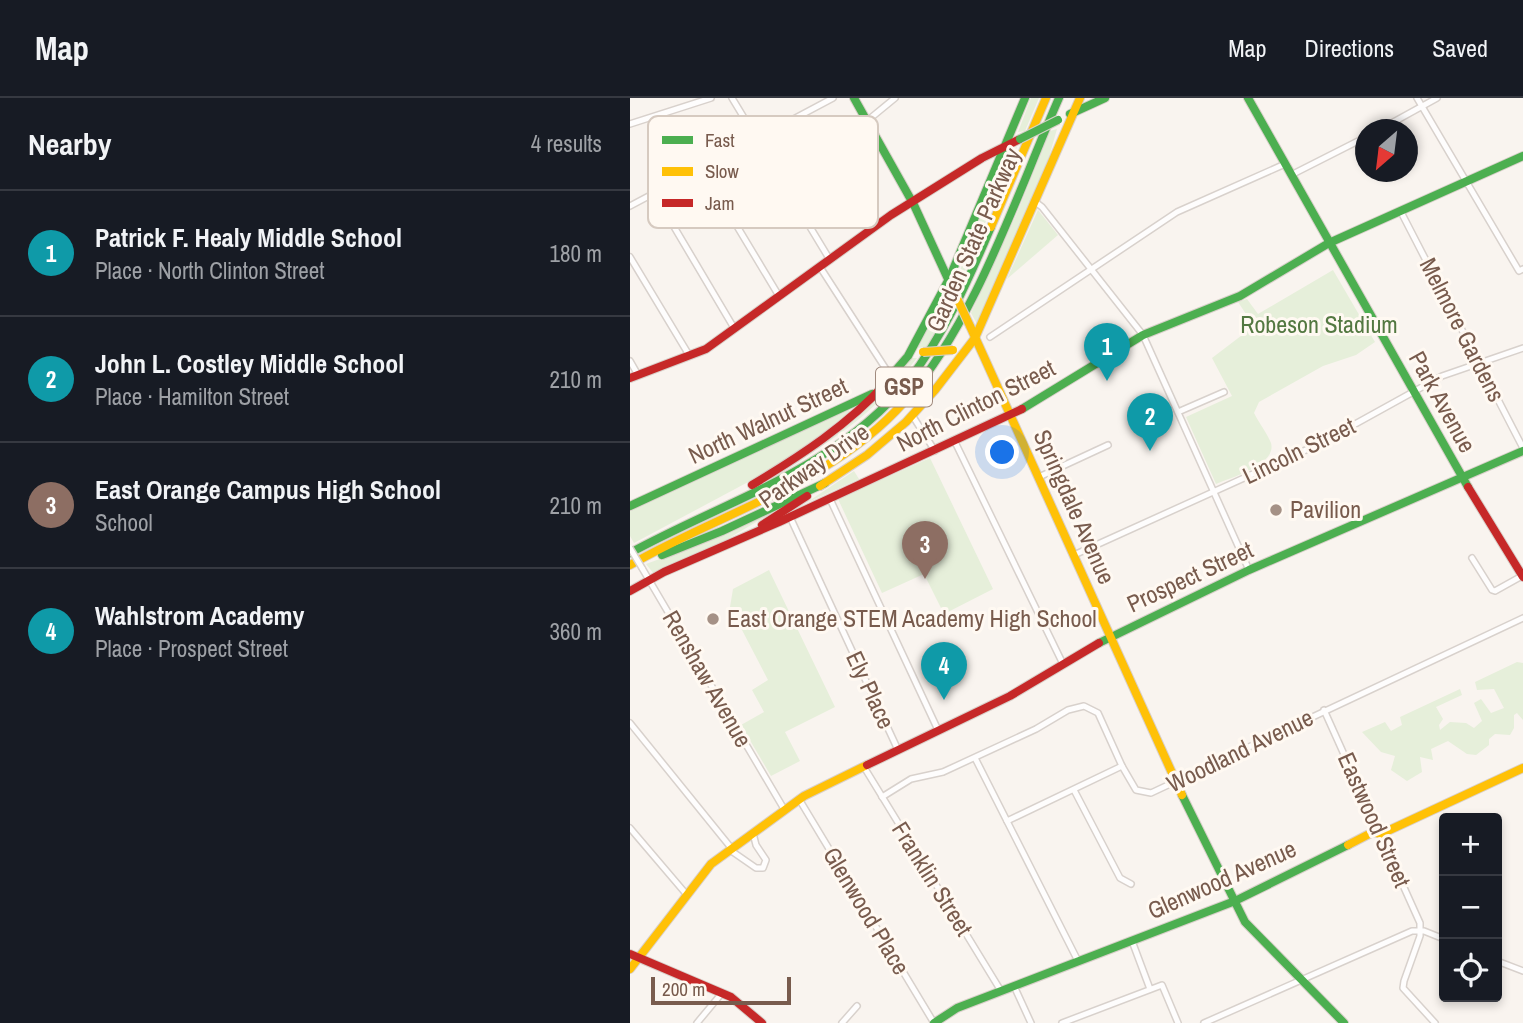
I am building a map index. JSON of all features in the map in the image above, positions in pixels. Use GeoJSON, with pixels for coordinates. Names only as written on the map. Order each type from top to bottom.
{"type":"FeatureCollection","features":[{"type":"Feature","properties":{"kind":"main road","name":"Springdale Avenue"},"geometry":{"type":"LineString","coordinates":[[854,98],[864,116]]}},
{"type":"Feature","properties":{"kind":"main road"},"geometry":{"type":"LineString","coordinates":[[948,279],[1026,98]]}},
{"type":"Feature","properties":{"kind":"main road","name":"Garden State Parkway"},"geometry":{"type":"LineString","coordinates":[[630,551],[826,454],[873,419],[907,384],[936,343],[960,299],[1046,98]]}},
{"type":"Feature","properties":{"kind":"main road","name":"Garden State Parkway"},"geometry":{"type":"LineString","coordinates":[[630,566],[817,471],[867,438],[905,403],[937,363],[963,318],[1059,98]]}},
{"type":"Feature","properties":{"kind":"main road","name":"Parkway Drive"},"geometry":{"type":"LineString","coordinates":[[748,534],[867,455],[912,415],[975,338],[1080,98]]}},
{"type":"Feature","properties":{"kind":"main road"},"geometry":{"type":"LineString","coordinates":[[878,226],[1006,146],[1105,98]]}},
{"type":"Feature","properties":{"kind":"main road","name":"Park Avenue"},"geometry":{"type":"LineString","coordinates":[[1248,98],[1462,477],[1523,576]]}},
{"type":"Feature","properties":{"kind":"main road","name":"Springdale Avenue"},"geometry":{"type":"LineString","coordinates":[[878,140],[913,202],[1175,782],[1245,922],[1344,1023]]}},
{"type":"Feature","properties":{"kind":"main road","name":"North Clinton Street"},"geometry":{"type":"LineString","coordinates":[[630,591],[748,534],[956,442],[1011,415],[1143,335],[1240,296],[1329,243],[1523,156]]}},
{"type":"Feature","properties":{"kind":"main road"},"geometry":{"type":"LineString","coordinates":[[634,377],[706,349],[876,228]]}},
{"type":"Feature","properties":{"kind":"main road","name":"North Walnut Street"},"geometry":{"type":"LineString","coordinates":[[630,506],[875,392],[908,356],[948,279]]}},
{"type":"Feature","properties":{"kind":"main road"},"geometry":{"type":"LineString","coordinates":[[908,356],[922,352],[953,350],[958,355],[954,365]]}},
{"type":"Feature","properties":{"kind":"main road"},"geometry":{"type":"LineString","coordinates":[[691,521],[782,467],[860,409],[888,380]]}},
{"type":"Feature","properties":{"kind":"main road","name":"Prospect Street"},"geometry":{"type":"LineString","coordinates":[[630,969],[634,956],[705,870],[799,799],[1010,696],[1110,636],[1249,570],[1523,450]]}},
{"type":"Feature","properties":{"kind":"main road"},"geometry":{"type":"LineString","coordinates":[[630,566],[722,531],[825,483]]}},
{"type":"Feature","properties":{"kind":"main road","name":"Glenwood Avenue"},"geometry":{"type":"LineString","coordinates":[[934,1023],[957,1008],[1235,901],[1373,832],[1381,834],[1523,768]]}},
{"type":"Feature","properties":{"kind":"main road"},"geometry":{"type":"LineString","coordinates":[[634,956],[722,993],[738,1002],[762,1023]]}},
{"type":"Feature","properties":{"kind":"street"},"geometry":{"type":"LineString","coordinates":[[659,116],[711,98]]}},
{"type":"Feature","properties":{"kind":"street"},"geometry":{"type":"LineString","coordinates":[[732,98],[743,116]]}},
{"type":"Feature","properties":{"kind":"street"},"geometry":{"type":"LineString","coordinates":[[800,116],[833,98]]}},
{"type":"Feature","properties":{"kind":"street"},"geometry":{"type":"LineString","coordinates":[[873,116],[895,98]]}},
{"type":"Feature","properties":{"kind":"street"},"geometry":{"type":"LineString","coordinates":[[1417,98],[1521,270]]}},
{"type":"Feature","properties":{"kind":"street"},"geometry":{"type":"LineString","coordinates":[[1400,119],[1437,98]]}},
{"type":"Feature","properties":{"kind":"street"},"geometry":{"type":"LineString","coordinates":[[630,124],[648,119]]}},
{"type":"Feature","properties":{"kind":"street"},"geometry":{"type":"LineString","coordinates":[[1291,175],[1355,142]]}},
{"type":"Feature","properties":{"kind":"street"},"geometry":{"type":"LineString","coordinates":[[990,337],[1177,212],[1285,164]]}},
{"type":"Feature","properties":{"kind":"street"},"geometry":{"type":"LineString","coordinates":[[630,206],[648,196]]}},
{"type":"Feature","properties":{"kind":"street"},"geometry":{"type":"LineString","coordinates":[[1034,201],[1040,205],[1143,335],[1249,570]]}},
{"type":"Feature","properties":{"kind":"street","name":"Melmore Gardens"},"geometry":{"type":"LineString","coordinates":[[1401,212],[1523,450]]}},
{"type":"Feature","properties":{"kind":"street"},"geometry":{"type":"LineString","coordinates":[[675,228],[734,328]]}},
{"type":"Feature","properties":{"kind":"street"},"geometry":{"type":"LineString","coordinates":[[738,228],[779,296]]}},
{"type":"Feature","properties":{"kind":"street"},"geometry":{"type":"LineString","coordinates":[[811,228],[830,260]]}},
{"type":"Feature","properties":{"kind":"street"},"geometry":{"type":"LineString","coordinates":[[630,257],[690,355]]}},
{"type":"Feature","properties":{"kind":"street"},"geometry":{"type":"LineString","coordinates":[[820,267],[888,380]]}},
{"type":"Feature","properties":{"kind":"street","name":"Lincoln Street"},"geometry":{"type":"LineString","coordinates":[[1074,555],[1319,444],[1442,376],[1523,348]]}},
{"type":"Feature","properties":{"kind":"street"},"geometry":{"type":"LineString","coordinates":[[630,361],[634,377]]}},
{"type":"Feature","properties":{"kind":"street"},"geometry":{"type":"LineString","coordinates":[[1178,412],[1224,392]]}},
{"type":"Feature","properties":{"kind":"street"},"geometry":{"type":"LineString","coordinates":[[912,415],[935,450]]}},
{"type":"Feature","properties":{"kind":"street"},"geometry":{"type":"LineString","coordinates":[[956,442],[1063,664]]}},
{"type":"Feature","properties":{"kind":"street"},"geometry":{"type":"LineString","coordinates":[[1039,477],[1108,445]]}},
{"type":"Feature","properties":{"kind":"street"},"geometry":{"type":"LineString","coordinates":[[830,499],[938,730]]}},
{"type":"Feature","properties":{"kind":"street","name":"Ely Place"},"geometry":{"type":"LineString","coordinates":[[790,517],[898,750]]}},
{"type":"Feature","properties":{"kind":"street","name":"Renshaw Avenue"},"geometry":{"type":"LineString","coordinates":[[630,551],[784,809]]}},
{"type":"Feature","properties":{"kind":"street"},"geometry":{"type":"LineString","coordinates":[[1472,558],[1492,590],[1495,591],[1523,576]]}},
{"type":"Feature","properties":{"kind":"street","name":"Woodland Avenue"},"geometry":{"type":"LineString","coordinates":[[882,797],[911,779],[943,772],[1035,729],[1068,710],[1084,706],[1098,713],[1136,790],[1152,793],[1523,618]]}},
{"type":"Feature","properties":{"kind":"street","name":"Eastwood Street"},"geometry":{"type":"LineString","coordinates":[[1324,710],[1381,834],[1420,923],[1421,931]]}},
{"type":"Feature","properties":{"kind":"street"},"geometry":{"type":"LineString","coordinates":[[630,723],[731,850],[756,868],[763,867],[766,860],[756,845],[753,833]]}},
{"type":"Feature","properties":{"kind":"street"},"geometry":{"type":"LineString","coordinates":[[975,758],[1078,961]]}},
{"type":"Feature","properties":{"kind":"street","name":"Franklin Street"},"geometry":{"type":"LineString","coordinates":[[863,766],[1001,991]]}},
{"type":"Feature","properties":{"kind":"street"},"geometry":{"type":"LineString","coordinates":[[1007,821],[1122,766]]}},
{"type":"Feature","properties":{"kind":"street"},"geometry":{"type":"LineString","coordinates":[[1074,790],[1120,877],[1130,884]]}},
{"type":"Feature","properties":{"kind":"street","name":"Glenwood Place"},"geometry":{"type":"LineString","coordinates":[[799,799],[934,1023]]}},
{"type":"Feature","properties":{"kind":"street"},"geometry":{"type":"LineString","coordinates":[[630,828],[687,895]]}},
{"type":"Feature","properties":{"kind":"street"},"geometry":{"type":"LineString","coordinates":[[1421,931],[1403,988],[1435,1023]]}},
{"type":"Feature","properties":{"kind":"street"},"geometry":{"type":"LineString","coordinates":[[1204,1023],[1409,932],[1421,931],[1439,937]]}},
{"type":"Feature","properties":{"kind":"street"},"geometry":{"type":"LineString","coordinates":[[1132,941],[1150,989]]}},
{"type":"Feature","properties":{"kind":"street"},"geometry":{"type":"LineString","coordinates":[[1502,963],[1523,971]]}},
{"type":"Feature","properties":{"kind":"street"},"geometry":{"type":"LineString","coordinates":[[1062,1023],[1161,985],[1178,1023]]}},
{"type":"Feature","properties":{"kind":"street"},"geometry":{"type":"LineString","coordinates":[[1014,986],[1031,1023]]}},
{"type":"Feature","properties":{"kind":"street"},"geometry":{"type":"LineString","coordinates":[[697,1023],[722,993]]}},
{"type":"Feature","properties":{"kind":"street"},"geometry":{"type":"LineString","coordinates":[[842,1023],[857,1006]]}},
{"type":"Feature","properties":{"kind":"green space"},"geometry":{"type":"Polygon","coordinates":[[[1031,98],[1039,98],[1025,131],[1018,132],[1031,98]]]}},
{"type":"Feature","properties":{"kind":"green space"},"geometry":{"type":"Polygon","coordinates":[[[1057,129],[1049,157],[977,324],[971,313],[1017,213],[1050,131],[1057,129]]]}},
{"type":"Feature","properties":{"kind":"green space"},"geometry":{"type":"Polygon","coordinates":[[[1017,147],[959,285],[956,280],[965,252],[1005,153],[1017,147]]]}},
{"type":"Feature","properties":{"kind":"green space"},"geometry":{"type":"Polygon","coordinates":[[[1038,210],[1058,235],[1007,279],[1038,210]]]}},
{"type":"Feature","properties":{"kind":"green space","name":"Robeson Stadium"},"geometry":{"type":"Polygon","coordinates":[[[1333,270],[1375,342],[1356,355],[1323,366],[1259,402],[1254,413],[1271,443],[1271,451],[1267,458],[1252,469],[1216,484],[1186,417],[1232,396],[1212,358],[1254,326],[1238,302],[1247,299],[1258,314],[1333,270]]]}},
{"type":"Feature","properties":{"kind":"green space"},"geometry":{"type":"Polygon","coordinates":[[[947,293],[953,304],[927,347],[917,348],[944,295],[947,293]]]}},
{"type":"Feature","properties":{"kind":"green space"},"geometry":{"type":"Polygon","coordinates":[[[911,358],[917,358],[871,409],[839,435],[781,471],[890,384],[911,358]]]}},
{"type":"Feature","properties":{"kind":"green space"},"geometry":{"type":"Polygon","coordinates":[[[848,410],[851,413],[767,472],[634,543],[630,536],[630,511],[848,410]]]}},
{"type":"Feature","properties":{"kind":"green space"},"geometry":{"type":"Polygon","coordinates":[[[930,458],[993,589],[944,614],[924,574],[882,593],[838,499],[930,458]]]}},
{"type":"Feature","properties":{"kind":"green space"},"geometry":{"type":"Polygon","coordinates":[[[854,471],[859,479],[806,503],[854,471]]]}},
{"type":"Feature","properties":{"kind":"green space"},"geometry":{"type":"Polygon","coordinates":[[[789,503],[724,541],[654,574],[646,564],[714,539],[789,503]]]}},
{"type":"Feature","properties":{"kind":"green space"},"geometry":{"type":"Polygon","coordinates":[[[769,570],[835,707],[785,732],[800,761],[771,776],[741,725],[764,712],[752,690],[768,680],[730,607],[733,589],[769,570]]]}},
{"type":"Feature","properties":{"kind":"green space"},"geometry":{"type":"Polygon","coordinates":[[[1517,662],[1523,663],[1523,720],[1517,713],[1514,715],[1514,728],[1510,735],[1495,734],[1489,739],[1489,745],[1476,755],[1467,754],[1448,741],[1431,749],[1433,760],[1420,757],[1422,772],[1407,781],[1391,770],[1395,756],[1381,752],[1362,732],[1385,722],[1391,731],[1402,725],[1400,717],[1460,689],[1462,695],[1436,707],[1443,719],[1439,725],[1440,730],[1450,722],[1466,723],[1474,728],[1482,721],[1474,703],[1481,699],[1491,713],[1504,708],[1494,689],[1477,690],[1475,682],[1517,662]]]}},
{"type":"Feature","properties":{"kind":"traffic: fast"},"geometry":{"type":"LineString","coordinates":[[854,98],[864,116]]}},
{"type":"Feature","properties":{"kind":"traffic: fast"},"geometry":{"type":"LineString","coordinates":[[882,386],[908,356],[949,279],[1025,98]]}},
{"type":"Feature","properties":{"kind":"traffic: fast"},"geometry":{"type":"LineString","coordinates":[[905,401],[930,369],[974,296],[1059,98]]}},
{"type":"Feature","properties":{"kind":"traffic: fast"},"geometry":{"type":"LineString","coordinates":[[1070,114],[1105,98]]}},
{"type":"Feature","properties":{"kind":"traffic: fast"},"geometry":{"type":"LineString","coordinates":[[1248,98],[1468,487]]}},
{"type":"Feature","properties":{"kind":"traffic: fast"},"geometry":{"type":"LineString","coordinates":[[1020,139],[1058,120]]}},
{"type":"Feature","properties":{"kind":"traffic: fast"},"geometry":{"type":"LineString","coordinates":[[878,141],[914,205],[954,292]]}},
{"type":"Feature","properties":{"kind":"traffic: fast"},"geometry":{"type":"LineString","coordinates":[[1022,409],[1143,335],[1240,296],[1329,243],[1523,156]]}},
{"type":"Feature","properties":{"kind":"traffic: fast"},"geometry":{"type":"LineString","coordinates":[[630,553],[814,460],[848,438],[880,412],[908,381],[933,345],[964,287],[991,227]]}},
{"type":"Feature","properties":{"kind":"traffic: fast"},"geometry":{"type":"LineString","coordinates":[[630,506],[872,394]]}},
{"type":"Feature","properties":{"kind":"traffic: fast"},"geometry":{"type":"LineString","coordinates":[[1099,643],[1249,570],[1523,451]]}},
{"type":"Feature","properties":{"kind":"traffic: fast"},"geometry":{"type":"LineString","coordinates":[[662,555],[722,531],[825,483]]}},
{"type":"Feature","properties":{"kind":"traffic: fast"},"geometry":{"type":"LineString","coordinates":[[1182,795],[1245,922],[1344,1023]]}},
{"type":"Feature","properties":{"kind":"traffic: fast"},"geometry":{"type":"LineString","coordinates":[[934,1023],[957,1008],[1235,901],[1348,845]]}},
{"type":"Feature","properties":{"kind":"traffic: slow"},"geometry":{"type":"LineString","coordinates":[[991,227],[1046,98]]}},
{"type":"Feature","properties":{"kind":"traffic: slow"},"geometry":{"type":"LineString","coordinates":[[820,486],[867,455],[906,422],[975,338],[1080,98]]}},
{"type":"Feature","properties":{"kind":"traffic: slow"},"geometry":{"type":"LineString","coordinates":[[954,292],[970,326]]}},
{"type":"Feature","properties":{"kind":"traffic: slow"},"geometry":{"type":"LineString","coordinates":[[970,326],[1182,795]]}},
{"type":"Feature","properties":{"kind":"traffic: slow"},"geometry":{"type":"LineString","coordinates":[[923,352],[953,350]]}},
{"type":"Feature","properties":{"kind":"traffic: slow"},"geometry":{"type":"LineString","coordinates":[[630,565],[811,475],[845,454],[905,401]]}},
{"type":"Feature","properties":{"kind":"traffic: slow"},"geometry":{"type":"LineString","coordinates":[[630,969],[711,864],[804,796],[867,765]]}},
{"type":"Feature","properties":{"kind":"traffic: slow"},"geometry":{"type":"LineString","coordinates":[[1348,845],[1373,832],[1381,834],[1523,768]]}},
{"type":"Feature","properties":{"kind":"traffic: jam"},"geometry":{"type":"LineString","coordinates":[[878,224],[982,158],[1020,139]]}},
{"type":"Feature","properties":{"kind":"traffic: jam"},"geometry":{"type":"LineString","coordinates":[[630,378],[706,349],[873,228]]}},
{"type":"Feature","properties":{"kind":"traffic: jam"},"geometry":{"type":"LineString","coordinates":[[752,485],[840,426],[886,383]]}},
{"type":"Feature","properties":{"kind":"traffic: jam"},"geometry":{"type":"LineString","coordinates":[[630,591],[664,572],[779,522],[1022,409]]}},
{"type":"Feature","properties":{"kind":"traffic: jam"},"geometry":{"type":"LineString","coordinates":[[1468,487],[1523,577]]}},
{"type":"Feature","properties":{"kind":"traffic: jam"},"geometry":{"type":"LineString","coordinates":[[762,525],[807,496]]}},
{"type":"Feature","properties":{"kind":"traffic: jam"},"geometry":{"type":"LineString","coordinates":[[867,765],[1010,696],[1099,643]]}},
{"type":"Feature","properties":{"kind":"traffic: jam"},"geometry":{"type":"LineString","coordinates":[[630,954],[731,997],[762,1023]]}},
{"type":"Feature","properties":{"kind":"place","name":"Patrick F. Healy Middle School"},"geometry":{"type":"Point","coordinates":[1107,381]}},
{"type":"Feature","properties":{"kind":"place","name":"John L. Costley Middle School"},"geometry":{"type":"Point","coordinates":[1150,451]}},
{"type":"Feature","properties":{"kind":"place","name":"Pavilion"},"geometry":{"type":"Point","coordinates":[1276,510]}},
{"type":"Feature","properties":{"kind":"place","name":"East Orange Campus High School"},"geometry":{"type":"Point","coordinates":[925,579]}},
{"type":"Feature","properties":{"kind":"place","name":"East Orange STEM Academy High School"},"geometry":{"type":"Point","coordinates":[713,619]}},
{"type":"Feature","properties":{"kind":"place","name":"Wahlstrom Academy"},"geometry":{"type":"Point","coordinates":[944,700]}}]}
